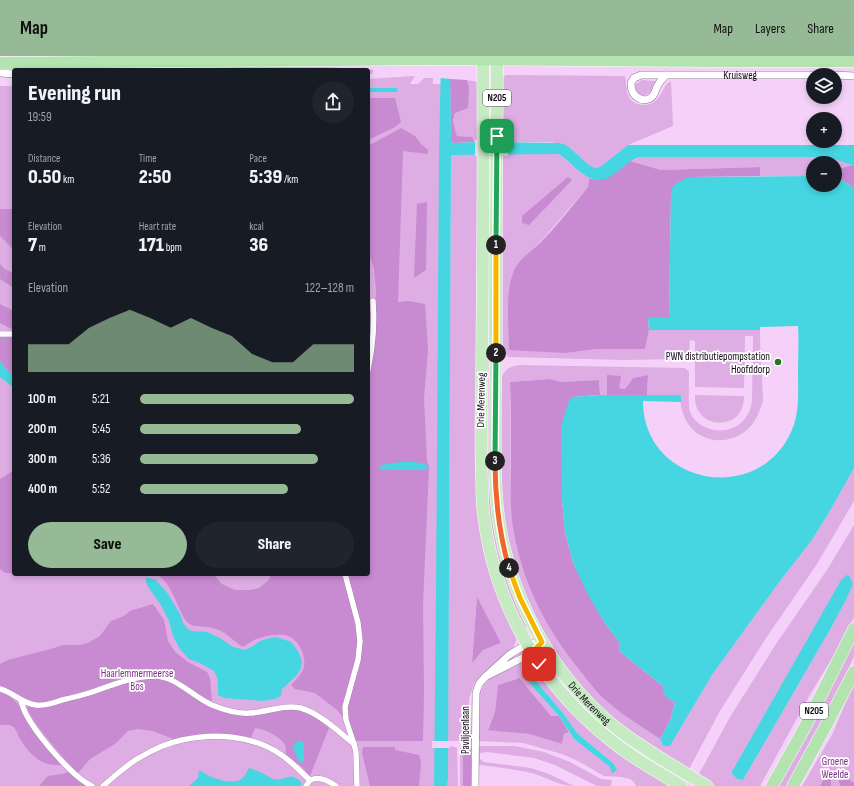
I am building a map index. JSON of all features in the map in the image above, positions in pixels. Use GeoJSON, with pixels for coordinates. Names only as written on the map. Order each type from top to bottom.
{"type":"FeatureCollection","features":[{"type":"Feature","properties":{"kind":"highway","name":"Kruisweg"},"geometry":{"type":"LineString","coordinates":[[0,63],[484,58],[712,62],[854,61]]}},
{"type":"Feature","properties":{"kind":"highway","name":"N205"},"geometry":{"type":"LineString","coordinates":[[772,786],[806,726],[854,629]]}},
{"type":"Feature","properties":{"kind":"highway","name":"N205"},"geometry":{"type":"LineString","coordinates":[[793,786],[854,672]]}},
{"type":"Feature","properties":{"kind":"main road","name":"Drie Merenweg"},"geometry":{"type":"LineString","coordinates":[[484,58],[481,470],[484,515],[495,570],[500,588],[517,626],[529,648],[549,678],[562,694],[614,744],[681,786]]}},
{"type":"Feature","properties":{"kind":"main road","name":"Drie Merenweg"},"geometry":{"type":"LineString","coordinates":[[496,58],[496,493],[500,528],[511,572],[520,598],[542,642],[560,669],[594,708],[620,731],[707,786]]}},
{"type":"Feature","properties":{"kind":"street"},"geometry":{"type":"LineString","coordinates":[[0,73],[12,74]]}},
{"type":"Feature","properties":{"kind":"street","name":"Kruisweg"},"geometry":{"type":"LineString","coordinates":[[666,75],[658,83],[654,95],[650,98],[644,100],[640,99],[632,93],[631,83],[634,78],[642,75],[666,75],[806,75]]}},
{"type":"Feature","properties":{"kind":"street"},"geometry":{"type":"LineString","coordinates":[[842,76],[854,76]]}},
{"type":"Feature","properties":{"kind":"street"},"geometry":{"type":"LineString","coordinates":[[370,362],[374,336],[373,301]]}},
{"type":"Feature","properties":{"kind":"street"},"geometry":{"type":"LineString","coordinates":[[0,334],[12,334]]}},
{"type":"Feature","properties":{"kind":"street"},"geometry":{"type":"LineString","coordinates":[[346,576],[358,623],[360,641],[358,660],[345,707],[346,720],[356,752],[357,786]]}},
{"type":"Feature","properties":{"kind":"street","name":"Paviljoenlaan"},"geometry":{"type":"LineString","coordinates":[[475,786],[476,693],[479,684],[509,655],[542,642]]}},
{"type":"Feature","properties":{"kind":"street"},"geometry":{"type":"LineString","coordinates":[[0,689],[6,690],[28,704],[44,705],[89,693],[132,679],[160,676],[170,679],[212,705],[230,711],[251,713],[292,707],[307,710],[328,723],[354,744]]}},
{"type":"Feature","properties":{"kind":"street"},"geometry":{"type":"LineString","coordinates":[[21,700],[26,714],[45,741],[71,771],[87,784],[92,786]]}},
{"type":"Feature","properties":{"kind":"street"},"geometry":{"type":"LineString","coordinates":[[103,786],[128,765],[156,749],[181,740],[213,736],[236,738],[267,746],[290,761],[310,780]]}},
{"type":"Feature","properties":{"kind":"street"},"geometry":{"type":"LineString","coordinates":[[306,786],[312,778],[328,780],[336,786]]}},
{"type":"Feature","properties":{"kind":"green space"},"geometry":{"type":"Polygon","coordinates":[[[96,67],[342,68],[97,68],[96,67]]]}},
{"type":"Feature","properties":{"kind":"green space"},"geometry":{"type":"Polygon","coordinates":[[[370,70],[374,70],[372,74],[370,74],[370,70]]]}},
{"type":"Feature","properties":{"kind":"green space"},"geometry":{"type":"Polygon","coordinates":[[[506,75],[625,76],[627,92],[631,100],[634,103],[645,105],[651,104],[655,101],[660,96],[666,84],[671,81],[673,126],[628,145],[600,167],[595,168],[589,165],[570,148],[552,142],[500,142],[500,80],[506,75]]]}},
{"type":"Feature","properties":{"kind":"green space","name":"Haarlemmermeerse Bos"},"geometry":{"type":"Polygon","coordinates":[[[415,76],[410,84],[418,84],[424,78],[433,78],[433,84],[443,84],[437,786],[0,786],[0,86],[12,86],[12,576],[370,576],[370,79],[415,76]]]}},
{"type":"Feature","properties":{"kind":"green space"},"geometry":{"type":"Polygon","coordinates":[[[467,80],[477,82],[478,142],[474,142],[473,137],[457,136],[453,121],[455,113],[469,87],[467,80]]]}},
{"type":"Feature","properties":{"kind":"green space"},"geometry":{"type":"Polygon","coordinates":[[[642,80],[656,81],[650,92],[646,95],[639,94],[635,88],[635,85],[642,80]]]}},
{"type":"Feature","properties":{"kind":"green space"},"geometry":{"type":"Polygon","coordinates":[[[451,154],[478,154],[478,490],[517,635],[513,648],[482,674],[474,684],[469,699],[472,741],[448,741],[451,154]],[[477,598],[472,662],[483,650],[501,643],[477,598]]]}},
{"type":"Feature","properties":{"kind":"green space"},"geometry":{"type":"Polygon","coordinates":[[[500,154],[559,154],[582,174],[589,178],[588,187],[542,240],[521,261],[513,273],[510,290],[566,353],[597,349],[645,349],[649,330],[760,330],[763,401],[752,424],[742,433],[731,439],[719,440],[707,438],[696,433],[688,423],[682,410],[681,395],[647,395],[648,375],[633,378],[625,389],[619,388],[607,375],[607,395],[600,395],[599,380],[561,382],[550,379],[510,382],[512,520],[517,548],[523,568],[558,641],[572,661],[612,706],[660,739],[663,746],[670,746],[712,675],[780,581],[812,540],[854,468],[854,501],[817,564],[766,638],[720,711],[688,771],[609,718],[573,680],[550,648],[517,579],[506,533],[499,491],[500,381],[503,374],[507,370],[519,365],[685,368],[689,372],[689,409],[694,418],[699,424],[713,430],[728,429],[736,427],[742,422],[748,415],[751,407],[753,336],[745,336],[744,388],[695,387],[695,341],[690,340],[689,356],[684,359],[623,360],[509,357],[503,352],[499,344],[500,154]]]}},
{"type":"Feature","properties":{"kind":"green space"},"geometry":{"type":"Polygon","coordinates":[[[640,157],[806,157],[806,176],[760,176],[760,167],[661,170],[630,161],[640,157]]]}},
{"type":"Feature","properties":{"kind":"green space"},"geometry":{"type":"Polygon","coordinates":[[[842,162],[852,165],[842,168],[842,162]]]}},
{"type":"Feature","properties":{"kind":"green space"},"geometry":{"type":"Polygon","coordinates":[[[489,225],[492,250],[491,471],[529,626],[523,629],[503,584],[488,517],[486,373],[489,348],[489,225]]]}},
{"type":"Feature","properties":{"kind":"green space"},"geometry":{"type":"Polygon","coordinates":[[[695,395],[744,396],[742,408],[736,417],[720,423],[706,419],[700,413],[696,405],[695,395]]]}},
{"type":"Feature","properties":{"kind":"green space"},"geometry":{"type":"Polygon","coordinates":[[[854,525],[854,617],[842,642],[808,698],[760,786],[715,786],[698,776],[730,717],[776,644],[827,570],[854,525]],[[843,578],[731,773],[737,779],[743,780],[831,628],[853,584],[843,578]]]}},
{"type":"Feature","properties":{"kind":"green space"},"geometry":{"type":"Polygon","coordinates":[[[854,637],[854,656],[845,677],[787,786],[775,786],[854,637]]]}},
{"type":"Feature","properties":{"kind":"green space"},"geometry":{"type":"Polygon","coordinates":[[[521,662],[528,662],[535,666],[643,769],[668,786],[636,786],[630,779],[604,776],[578,761],[562,754],[523,743],[479,741],[480,693],[484,685],[491,677],[521,662]],[[530,674],[526,679],[559,716],[551,717],[518,678],[498,685],[495,712],[488,729],[529,734],[562,744],[564,734],[569,732],[574,739],[610,767],[613,763],[577,733],[563,713],[530,674]]]}},
{"type":"Feature","properties":{"kind":"green space","name":"Groene Weelde"},"geometry":{"type":"Polygon","coordinates":[[[854,683],[854,786],[802,786],[832,735],[854,683]]]}},
{"type":"Feature","properties":{"kind":"green space"},"geometry":{"type":"Polygon","coordinates":[[[448,745],[457,748],[458,786],[447,786],[448,745]]]}},
{"type":"Feature","properties":{"kind":"green space"},"geometry":{"type":"Polygon","coordinates":[[[479,746],[515,746],[544,752],[570,762],[601,779],[612,780],[611,786],[597,786],[555,765],[534,758],[487,752],[480,753],[480,759],[484,762],[531,768],[549,774],[574,786],[558,783],[532,773],[479,765],[479,746]]]}},
{"type":"Feature","properties":{"kind":"green space"},"geometry":{"type":"Polygon","coordinates":[[[463,747],[463,786],[460,786],[460,748],[463,747]]]}},
{"type":"Feature","properties":{"kind":"shaded area"},"geometry":{"type":"Polygon","coordinates":[[[441,56],[450,56],[451,142],[454,143],[559,143],[566,145],[589,165],[595,168],[600,167],[628,145],[806,145],[806,148],[842,148],[842,145],[854,145],[854,166],[842,162],[842,156],[640,157],[629,162],[606,179],[599,180],[591,179],[559,154],[451,155],[447,786],[434,786],[441,56]]]}},
{"type":"Feature","properties":{"kind":"shaded area"},"geometry":{"type":"Polygon","coordinates":[[[450,79],[467,80],[469,87],[468,108],[455,113],[453,121],[457,136],[473,137],[474,142],[451,142],[450,79]]]}},
{"type":"Feature","properties":{"kind":"shaded area"},"geometry":{"type":"Polygon","coordinates":[[[370,88],[397,88],[398,91],[370,92],[370,88]]]}},
{"type":"Feature","properties":{"kind":"shaded area"},"geometry":{"type":"Polygon","coordinates":[[[370,98],[395,98],[401,122],[395,127],[370,139],[370,98]]]}},
{"type":"Feature","properties":{"kind":"shaded area"},"geometry":{"type":"Polygon","coordinates":[[[401,128],[415,136],[428,150],[428,154],[403,151],[398,302],[408,301],[425,304],[428,350],[424,398],[427,461],[429,467],[423,604],[423,741],[358,741],[354,739],[347,713],[347,707],[362,641],[347,576],[370,576],[370,369],[373,354],[376,290],[374,268],[370,257],[370,145],[401,128]]]}},
{"type":"Feature","properties":{"kind":"shaded area"},"geometry":{"type":"Polygon","coordinates":[[[630,161],[661,170],[760,167],[760,176],[693,177],[671,192],[669,318],[648,318],[649,330],[645,349],[597,349],[566,353],[509,350],[508,301],[515,268],[522,259],[548,235],[588,187],[589,178],[590,179],[630,161]]]}},
{"type":"Feature","properties":{"kind":"shaded area"},"geometry":{"type":"Polygon","coordinates":[[[852,165],[854,166],[854,188],[842,180],[842,168],[852,165]]]}},
{"type":"Feature","properties":{"kind":"shaded area"},"geometry":{"type":"Polygon","coordinates":[[[806,176],[806,192],[842,192],[842,180],[854,188],[854,468],[812,540],[780,581],[712,675],[670,746],[663,746],[660,739],[670,721],[675,702],[663,693],[663,686],[619,651],[620,643],[604,622],[587,593],[574,565],[565,532],[562,499],[561,427],[568,403],[572,397],[600,395],[681,395],[681,402],[643,401],[648,429],[661,451],[681,467],[704,476],[729,477],[754,470],[775,456],[791,432],[796,417],[798,395],[798,326],[760,327],[760,330],[649,330],[648,317],[669,318],[671,189],[684,179],[693,177],[806,176]]]}},
{"type":"Feature","properties":{"kind":"shaded area"},"geometry":{"type":"Polygon","coordinates":[[[568,177],[572,180],[529,225],[522,223],[522,216],[568,177]]]}},
{"type":"Feature","properties":{"kind":"shaded area"},"geometry":{"type":"Polygon","coordinates":[[[427,202],[426,270],[414,278],[417,204],[427,202]]]}},
{"type":"Feature","properties":{"kind":"shaded area"},"geometry":{"type":"Polygon","coordinates":[[[0,209],[12,209],[12,248],[0,236],[0,209]]]}},
{"type":"Feature","properties":{"kind":"shaded area"},"geometry":{"type":"Polygon","coordinates":[[[0,264],[12,273],[12,287],[0,279],[0,264]]]}},
{"type":"Feature","properties":{"kind":"shaded area"},"geometry":{"type":"Polygon","coordinates":[[[0,304],[12,310],[12,329],[0,323],[0,304]]]}},
{"type":"Feature","properties":{"kind":"shaded area"},"geometry":{"type":"Polygon","coordinates":[[[370,312],[371,312],[370,343],[370,312]]]}},
{"type":"Feature","properties":{"kind":"shaded area"},"geometry":{"type":"Polygon","coordinates":[[[0,337],[12,337],[12,375],[0,361],[0,337]]]}},
{"type":"Feature","properties":{"kind":"shaded area"},"geometry":{"type":"Polygon","coordinates":[[[0,361],[12,375],[12,386],[0,377],[0,361]]]}},
{"type":"Feature","properties":{"kind":"shaded area"},"geometry":{"type":"Polygon","coordinates":[[[607,375],[621,376],[619,388],[625,389],[633,378],[648,375],[647,395],[607,395],[607,375]]]}},
{"type":"Feature","properties":{"kind":"shaded area"},"geometry":{"type":"Polygon","coordinates":[[[550,379],[561,382],[599,380],[600,395],[572,397],[562,465],[562,499],[565,532],[574,565],[604,622],[620,643],[619,651],[663,686],[668,698],[675,702],[670,721],[660,739],[613,707],[599,694],[586,678],[557,639],[546,621],[536,602],[521,563],[511,514],[510,382],[550,379]]]}},
{"type":"Feature","properties":{"kind":"shaded area"},"geometry":{"type":"Polygon","coordinates":[[[401,462],[419,463],[429,467],[426,470],[382,470],[379,467],[381,465],[401,462]]]}},
{"type":"Feature","properties":{"kind":"shaded area"},"geometry":{"type":"Polygon","coordinates":[[[12,471],[12,573],[5,573],[0,569],[0,479],[12,471]]]}},
{"type":"Feature","properties":{"kind":"shaded area"},"geometry":{"type":"Polygon","coordinates":[[[847,575],[850,577],[853,584],[831,628],[743,780],[737,779],[731,773],[840,582],[847,575]]]}},
{"type":"Feature","properties":{"kind":"shaded area"},"geometry":{"type":"Polygon","coordinates":[[[159,576],[215,576],[222,584],[235,590],[250,590],[259,588],[269,580],[270,576],[343,576],[352,606],[358,640],[356,660],[342,706],[343,717],[337,710],[315,693],[295,689],[291,685],[303,670],[304,665],[301,649],[294,640],[285,635],[274,635],[257,639],[243,647],[217,629],[192,625],[186,621],[173,594],[164,580],[159,576]]]}},
{"type":"Feature","properties":{"kind":"shaded area"},"geometry":{"type":"Polygon","coordinates":[[[146,578],[156,580],[168,594],[180,614],[183,623],[192,631],[207,632],[220,638],[233,647],[245,650],[260,641],[270,638],[277,637],[291,642],[298,651],[302,661],[301,668],[296,676],[282,689],[281,696],[275,699],[263,701],[224,698],[218,695],[218,680],[214,671],[189,659],[180,649],[173,636],[169,621],[161,605],[148,587],[146,578]]]}},
{"type":"Feature","properties":{"kind":"shaded area"},"geometry":{"type":"Polygon","coordinates":[[[477,597],[501,643],[483,650],[472,663],[477,597]]]}},
{"type":"Feature","properties":{"kind":"shaded area"},"geometry":{"type":"Polygon","coordinates":[[[153,604],[164,620],[168,641],[175,652],[188,662],[207,672],[210,678],[212,701],[198,695],[170,676],[161,672],[131,676],[44,702],[30,701],[0,687],[0,664],[8,660],[63,645],[79,645],[88,643],[100,636],[111,621],[124,616],[130,611],[153,604]]]}},
{"type":"Feature","properties":{"kind":"shaded area"},"geometry":{"type":"Polygon","coordinates":[[[530,674],[563,713],[577,733],[613,763],[617,770],[612,773],[610,767],[574,739],[559,716],[526,679],[530,674]]]}},
{"type":"Feature","properties":{"kind":"shaded area"},"geometry":{"type":"Polygon","coordinates":[[[154,678],[169,681],[210,707],[264,714],[292,709],[306,712],[313,716],[329,728],[310,776],[286,754],[285,744],[282,741],[268,732],[255,728],[251,738],[229,734],[211,733],[173,739],[153,731],[138,729],[128,731],[115,744],[90,759],[78,773],[47,738],[27,709],[28,706],[55,705],[132,681],[154,678]]]}},
{"type":"Feature","properties":{"kind":"shaded area"},"geometry":{"type":"Polygon","coordinates":[[[519,678],[551,716],[559,716],[569,732],[564,734],[562,744],[529,734],[488,730],[495,712],[498,685],[519,678]]]}},
{"type":"Feature","properties":{"kind":"shaded area"},"geometry":{"type":"Polygon","coordinates":[[[0,692],[11,697],[18,704],[24,715],[62,765],[48,764],[37,759],[24,745],[13,727],[9,725],[0,725],[0,692]]]}},
{"type":"Feature","properties":{"kind":"shaded area"},"geometry":{"type":"Polygon","coordinates":[[[297,741],[302,741],[304,744],[304,761],[300,763],[293,746],[297,741]]]}},
{"type":"Feature","properties":{"kind":"shaded area"},"geometry":{"type":"Polygon","coordinates":[[[363,747],[395,747],[395,750],[419,755],[421,763],[419,786],[370,786],[362,753],[363,747]]]}},
{"type":"Feature","properties":{"kind":"shaded area"},"geometry":{"type":"Polygon","coordinates":[[[463,747],[471,747],[472,786],[463,786],[463,747]]]}},
{"type":"Feature","properties":{"kind":"shaded area"},"geometry":{"type":"Polygon","coordinates":[[[831,767],[831,786],[820,786],[831,767]]]}},
{"type":"Feature","properties":{"kind":"shaded area"},"geometry":{"type":"Polygon","coordinates":[[[249,768],[273,779],[293,777],[301,782],[301,786],[189,786],[198,778],[199,770],[214,778],[231,782],[242,779],[249,768]]]}},
{"type":"Feature","properties":{"kind":"shaded area"},"geometry":{"type":"Polygon","coordinates":[[[68,772],[87,786],[39,786],[48,776],[68,772]]]}},
{"type":"Feature","properties":{"kind":"shaded area"},"geometry":{"type":"Polygon","coordinates":[[[839,773],[854,783],[854,786],[840,786],[839,773]]]}},
{"type":"Feature","properties":{"kind":"pier"},"geometry":{"type":"Polygon","coordinates":[[[439,56],[452,56],[452,79],[439,78],[439,56]]]}},
{"type":"Feature","properties":{"kind":"pier"},"geometry":{"type":"Polygon","coordinates":[[[475,140],[508,140],[508,156],[475,156],[475,140]]]}},
{"type":"Feature","properties":{"kind":"pier"},"geometry":{"type":"Polygon","coordinates":[[[432,741],[450,741],[450,748],[432,748],[432,741]]]}},
{"type":"Feature","properties":{"kind":"place","name":"PWN distributiepompstation Hoofddorp"},"geometry":{"type":"Point","coordinates":[778,362]}},
{"type":"Feature","properties":{"kind":"route"},"geometry":{"type":"LineString","coordinates":[[497,136],[495,412],[496,493],[500,528],[507,561],[520,598],[542,642],[532,653],[539,664]]}}]}
